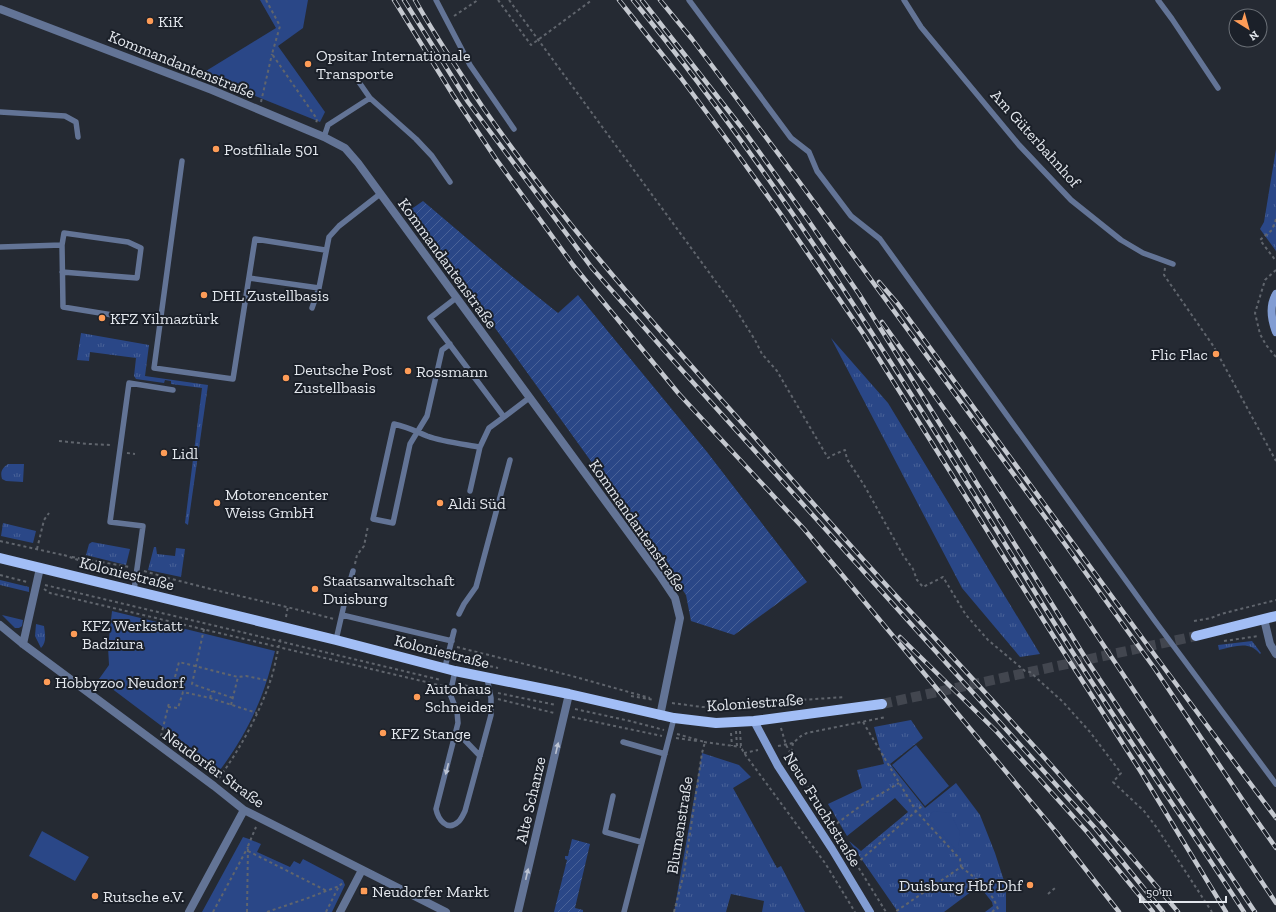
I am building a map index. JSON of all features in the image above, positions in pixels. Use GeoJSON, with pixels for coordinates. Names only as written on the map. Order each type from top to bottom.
{"type":"FeatureCollection","features":[{"type":"Feature","properties":{"kind":"main road","name":"Koloniestraße"},"geometry":{"type":"LineString","coordinates":[[0,558],[134,590],[284,622],[336,640],[450,669],[487,678],[569,694],[660,716],[716,723],[754,721],[882,704]]}},
{"type":"Feature","properties":{"kind":"main road"},"geometry":{"type":"LineString","coordinates":[[1196,636],[1272,617]]}},
{"type":"Feature","properties":{"kind":"street","name":"Kommandantenstraße"},"geometry":{"type":"LineString","coordinates":[[0,9],[212,90],[313,132],[345,148],[358,163],[675,598],[680,618],[660,716]]}},
{"type":"Feature","properties":{"kind":"street"},"geometry":{"type":"LineString","coordinates":[[1276,294],[1273,300],[1272,311],[1273,323],[1276,332]]}},
{"type":"Feature","properties":{"kind":"street"},"geometry":{"type":"LineString","coordinates":[[23,644],[40,568]]}},
{"type":"Feature","properties":{"kind":"street"},"geometry":{"type":"LineString","coordinates":[[1272,617],[1270,644],[1276,654]]}},
{"type":"Feature","properties":{"kind":"street","name":"Neudorfer Straße"},"geometry":{"type":"LineString","coordinates":[[0,625],[23,644],[244,810],[446,912]]}},
{"type":"Feature","properties":{"kind":"street","name":"Alte Schanze"},"geometry":{"type":"LineString","coordinates":[[518,912],[569,694]]}},
{"type":"Feature","properties":{"kind":"street","name":"Neue Fruchtstraße"},"geometry":{"type":"LineString","coordinates":[[754,721],[778,766],[832,849],[870,912]]}},
{"type":"Feature","properties":{"kind":"street"},"geometry":{"type":"LineString","coordinates":[[189,912],[244,810]]}},
{"type":"Feature","properties":{"kind":"street"},"geometry":{"type":"LineString","coordinates":[[340,912],[362,870]]}},
{"type":"Feature","properties":{"kind":"lane"},"geometry":{"type":"LineString","coordinates":[[436,0],[470,65],[514,129]]}},
{"type":"Feature","properties":{"kind":"lane"},"geometry":{"type":"LineString","coordinates":[[689,0],[790,138],[809,152],[816,171],[851,216],[880,239],[1155,621],[1276,784]]}},
{"type":"Feature","properties":{"kind":"lane","name":"Am Güterbahnhof"},"geometry":{"type":"LineString","coordinates":[[904,0],[921,27],[1019,145],[1071,200],[1121,240],[1143,253],[1173,264]]}},
{"type":"Feature","properties":{"kind":"lane"},"geometry":{"type":"LineString","coordinates":[[1158,0],[1181,30],[1218,88]]}},
{"type":"Feature","properties":{"kind":"lane"},"geometry":{"type":"LineString","coordinates":[[354,75],[370,98],[416,139],[432,156],[450,182]]}},
{"type":"Feature","properties":{"kind":"lane"},"geometry":{"type":"LineString","coordinates":[[324,137],[328,125],[370,98]]}},
{"type":"Feature","properties":{"kind":"lane"},"geometry":{"type":"LineString","coordinates":[[0,112],[65,116],[76,122],[78,137]]}},
{"type":"Feature","properties":{"kind":"lane"},"geometry":{"type":"LineString","coordinates":[[182,162],[154,368],[233,379],[255,239],[325,250]]}},
{"type":"Feature","properties":{"kind":"lane"},"geometry":{"type":"LineString","coordinates":[[312,308],[319,288],[325,250],[329,237],[339,226],[380,194]]}},
{"type":"Feature","properties":{"kind":"lane"},"geometry":{"type":"LineString","coordinates":[[62,272],[137,278],[141,248],[128,242],[64,233],[62,246],[62,272],[63,307],[131,318]]}},
{"type":"Feature","properties":{"kind":"lane"},"geometry":{"type":"LineString","coordinates":[[0,247],[62,246]]}},
{"type":"Feature","properties":{"kind":"lane"},"geometry":{"type":"LineString","coordinates":[[249,278],[319,288]]}},
{"type":"Feature","properties":{"kind":"lane"},"geometry":{"type":"LineString","coordinates":[[456,298],[430,318],[504,417]]}},
{"type":"Feature","properties":{"kind":"lane"},"geometry":{"type":"LineString","coordinates":[[450,344],[442,350],[428,416],[418,432],[410,444],[393,523],[374,519],[394,424],[408,427],[418,432],[428,436],[480,447]]}},
{"type":"Feature","properties":{"kind":"lane"},"geometry":{"type":"LineString","coordinates":[[134,590],[143,526],[110,522],[129,383],[173,390]]}},
{"type":"Feature","properties":{"kind":"lane"},"geometry":{"type":"LineString","coordinates":[[470,491],[480,447],[489,428],[529,398]]}},
{"type":"Feature","properties":{"kind":"lane"},"geometry":{"type":"LineString","coordinates":[[459,614],[476,587],[510,460]]}},
{"type":"Feature","properties":{"kind":"lane"},"geometry":{"type":"LineString","coordinates":[[350,585],[353,571]]}},
{"type":"Feature","properties":{"kind":"lane"},"geometry":{"type":"LineString","coordinates":[[336,640],[344,605]]}},
{"type":"Feature","properties":{"kind":"lane"},"geometry":{"type":"LineString","coordinates":[[342,618],[451,643]]}},
{"type":"Feature","properties":{"kind":"lane"},"geometry":{"type":"LineString","coordinates":[[454,631],[448,656],[452,682],[450,694],[458,717],[456,731],[436,809],[441,822],[446,825],[452,826],[458,822],[465,812],[491,715],[492,707],[487,678]]}},
{"type":"Feature","properties":{"kind":"lane"},"geometry":{"type":"LineString","coordinates":[[624,912],[674,718]]}},
{"type":"Feature","properties":{"kind":"lane"},"geometry":{"type":"LineString","coordinates":[[456,731],[480,756]]}},
{"type":"Feature","properties":{"kind":"lane"},"geometry":{"type":"LineString","coordinates":[[623,742],[664,754]]}},
{"type":"Feature","properties":{"kind":"lane"},"geometry":{"type":"LineString","coordinates":[[614,796],[605,832],[641,842]]}},
{"type":"Feature","properties":{"kind":"path"},"geometry":{"type":"LineString","coordinates":[[261,102],[280,26],[266,0]]}},
{"type":"Feature","properties":{"kind":"path"},"geometry":{"type":"LineString","coordinates":[[447,19],[456,15],[478,0]]}},
{"type":"Feature","properties":{"kind":"path"},"geometry":{"type":"LineString","coordinates":[[498,0],[531,45],[592,0]]}},
{"type":"Feature","properties":{"kind":"path"},"geometry":{"type":"LineString","coordinates":[[509,0],[732,305],[756,340],[762,354],[777,372],[828,458],[845,450],[847,459],[864,485],[903,555],[913,569],[917,580],[924,587],[943,576],[966,615],[988,640],[1025,671],[1030,672],[1063,702],[1090,732],[1121,773],[1113,782],[1144,812],[1157,828],[1212,912]]}},
{"type":"Feature","properties":{"kind":"path"},"geometry":{"type":"LineString","coordinates":[[272,54],[318,119],[313,132]]}},
{"type":"Feature","properties":{"kind":"path"},"geometry":{"type":"LineString","coordinates":[[1276,218],[1272,230],[1260,240],[1276,261]]}},
{"type":"Feature","properties":{"kind":"path"},"geometry":{"type":"LineString","coordinates":[[1165,261],[1164,275],[1214,347],[1276,461]]}},
{"type":"Feature","properties":{"kind":"path"},"geometry":{"type":"LineString","coordinates":[[1276,270],[1266,280],[1255,313],[1260,334],[1266,345],[1276,357]]}},
{"type":"Feature","properties":{"kind":"path"},"geometry":{"type":"LineString","coordinates":[[60,441],[120,446],[127,454],[135,454]]}},
{"type":"Feature","properties":{"kind":"path"},"geometry":{"type":"LineString","coordinates":[[37,549],[44,520],[49,513]]}},
{"type":"Feature","properties":{"kind":"path"},"geometry":{"type":"LineString","coordinates":[[353,571],[357,555],[364,546],[368,526],[374,519]]}},
{"type":"Feature","properties":{"kind":"path"},"geometry":{"type":"LineString","coordinates":[[0,541],[64,555],[137,568],[180,582],[342,618]]}},
{"type":"Feature","properties":{"kind":"path"},"geometry":{"type":"LineString","coordinates":[[64,555],[101,568],[156,584]]}},
{"type":"Feature","properties":{"kind":"path"},"geometry":{"type":"LineString","coordinates":[[0,575],[490,692],[630,721],[705,742],[741,747]]}},
{"type":"Feature","properties":{"kind":"path"},"geometry":{"type":"LineString","coordinates":[[36,584],[50,593],[204,629],[192,684],[233,698]]}},
{"type":"Feature","properties":{"kind":"path"},"geometry":{"type":"LineString","coordinates":[[1194,621],[1211,618],[1276,600]]}},
{"type":"Feature","properties":{"kind":"path"},"geometry":{"type":"LineString","coordinates":[[214,786],[257,714],[270,681],[284,622],[293,619]]}},
{"type":"Feature","properties":{"kind":"path"},"geometry":{"type":"LineString","coordinates":[[1232,640],[1256,636]]}},
{"type":"Feature","properties":{"kind":"path"},"geometry":{"type":"LineString","coordinates":[[451,643],[663,702]]}},
{"type":"Feature","properties":{"kind":"path"},"geometry":{"type":"LineString","coordinates":[[404,646],[500,668]]}},
{"type":"Feature","properties":{"kind":"path"},"geometry":{"type":"LineString","coordinates":[[175,677],[179,662],[238,677],[246,676],[270,681]]}},
{"type":"Feature","properties":{"kind":"path"},"geometry":{"type":"LineString","coordinates":[[231,705],[238,677]]}},
{"type":"Feature","properties":{"kind":"path"},"geometry":{"type":"LineString","coordinates":[[210,698],[212,690]]}},
{"type":"Feature","properties":{"kind":"path"},"geometry":{"type":"LineString","coordinates":[[168,707],[178,708],[183,692],[210,698],[257,714]]}},
{"type":"Feature","properties":{"kind":"path"},"geometry":{"type":"LineString","coordinates":[[627,695],[663,702],[702,707],[739,706],[771,702],[849,697]]}},
{"type":"Feature","properties":{"kind":"path"},"geometry":{"type":"LineString","coordinates":[[159,745],[169,703]]}},
{"type":"Feature","properties":{"kind":"path"},"geometry":{"type":"LineString","coordinates":[[744,753],[793,743],[807,733],[886,717]]}},
{"type":"Feature","properties":{"kind":"path"},"geometry":{"type":"LineString","coordinates":[[740,721],[741,747],[744,753],[825,863],[855,912]]}},
{"type":"Feature","properties":{"kind":"path"},"geometry":{"type":"LineString","coordinates":[[863,722],[916,811],[960,859],[961,867],[982,883],[996,901],[999,912]]}},
{"type":"Feature","properties":{"kind":"path","name":"Blumenstraße"},"geometry":{"type":"LineString","coordinates":[[674,912],[684,873],[702,753],[705,742]]}},
{"type":"Feature","properties":{"kind":"path"},"geometry":{"type":"LineString","coordinates":[[793,743],[791,755],[795,765],[886,912]]}},
{"type":"Feature","properties":{"kind":"path"},"geometry":{"type":"LineString","coordinates":[[832,827],[859,806],[899,783]]}},
{"type":"Feature","properties":{"kind":"path"},"geometry":{"type":"LineString","coordinates":[[856,864],[922,806]]}},
{"type":"Feature","properties":{"kind":"path"},"geometry":{"type":"LineString","coordinates":[[213,912],[248,846],[259,818]]}},
{"type":"Feature","properties":{"kind":"path"},"geometry":{"type":"LineString","coordinates":[[247,912],[248,846]]}},
{"type":"Feature","properties":{"kind":"path"},"geometry":{"type":"LineString","coordinates":[[248,851],[327,890]]}},
{"type":"Feature","properties":{"kind":"path"},"geometry":{"type":"LineString","coordinates":[[895,912],[961,867]]}},
{"type":"Feature","properties":{"kind":"path"},"geometry":{"type":"LineString","coordinates":[[267,912],[339,886]]}},
{"type":"Feature","properties":{"kind":"path"},"geometry":{"type":"LineString","coordinates":[[1048,894],[1055,888]]}},
{"type":"Feature","properties":{"kind":"path"},"geometry":{"type":"LineString","coordinates":[[992,912],[998,908]]}},
{"type":"Feature","properties":{"kind":"green space"},"geometry":{"type":"Polygon","coordinates":[[[260,0],[308,0],[303,28],[278,46],[325,112],[320,122],[201,74],[276,28],[260,0]]]}},
{"type":"Feature","properties":{"kind":"green space"},"geometry":{"type":"Polygon","coordinates":[[[1276,149],[1276,251],[1260,229],[1264,222],[1276,149]]]}},
{"type":"Feature","properties":{"kind":"green space"},"geometry":{"type":"Polygon","coordinates":[[[423,201],[503,269],[558,313],[578,295],[707,452],[807,582],[734,635],[691,621],[686,595],[670,571],[410,210],[423,201]]]}},
{"type":"Feature","properties":{"kind":"green space"},"geometry":{"type":"Polygon","coordinates":[[[81,333],[149,345],[145,376],[208,385],[188,525],[185,523],[202,388],[171,384],[171,381],[165,380],[164,383],[136,379],[134,376],[136,358],[90,352],[89,361],[77,360],[81,333]]]}},
{"type":"Feature","properties":{"kind":"green space"},"geometry":{"type":"Polygon","coordinates":[[[831,338],[888,403],[1040,654],[1020,657],[962,588],[831,338]]]}},
{"type":"Feature","properties":{"kind":"green space"},"geometry":{"type":"Polygon","coordinates":[[[8,464],[24,464],[23,482],[6,481],[2,479],[2,470],[8,464]]]}},
{"type":"Feature","properties":{"kind":"green space"},"geometry":{"type":"Polygon","coordinates":[[[3,523],[36,531],[33,543],[1,536],[3,523]]]}},
{"type":"Feature","properties":{"kind":"green space"},"geometry":{"type":"Polygon","coordinates":[[[92,542],[130,549],[126,565],[86,555],[89,544],[92,542]]]}},
{"type":"Feature","properties":{"kind":"green space"},"geometry":{"type":"Polygon","coordinates":[[[154,547],[156,547],[157,554],[175,556],[176,548],[185,549],[181,577],[148,570],[154,547]]]}},
{"type":"Feature","properties":{"kind":"green space"},"geometry":{"type":"Polygon","coordinates":[[[0,580],[29,587],[29,592],[0,585],[0,580]]]}},
{"type":"Feature","properties":{"kind":"green space"},"geometry":{"type":"Polygon","coordinates":[[[112,611],[275,651],[261,697],[251,719],[234,751],[220,770],[99,679],[109,665],[108,647],[112,611]]]}},
{"type":"Feature","properties":{"kind":"green space"},"geometry":{"type":"Polygon","coordinates":[[[2,615],[23,620],[22,626],[15,628],[2,615]]]}},
{"type":"Feature","properties":{"kind":"green space"},"geometry":{"type":"Polygon","coordinates":[[[36,624],[44,626],[45,641],[41,648],[35,636],[36,624]]]}},
{"type":"Feature","properties":{"kind":"green space"},"geometry":{"type":"Polygon","coordinates":[[[1252,641],[1261,653],[1260,654],[1251,647],[1236,646],[1219,650],[1218,645],[1252,641]]]}},
{"type":"Feature","properties":{"kind":"green space"},"geometry":{"type":"Polygon","coordinates":[[[911,720],[923,738],[890,764],[925,808],[956,783],[980,815],[995,853],[1006,887],[1006,912],[985,912],[993,906],[992,902],[980,887],[976,888],[944,912],[898,912],[849,841],[861,851],[908,812],[895,798],[847,836],[828,804],[862,788],[857,770],[884,764],[874,727],[911,720]]]}},
{"type":"Feature","properties":{"kind":"green space"},"geometry":{"type":"Polygon","coordinates":[[[916,745],[949,786],[925,806],[892,765],[916,745]]]}},
{"type":"Feature","properties":{"kind":"green space"},"geometry":{"type":"Polygon","coordinates":[[[702,753],[739,765],[751,777],[733,788],[777,868],[781,866],[805,912],[762,912],[764,901],[731,894],[726,912],[674,912],[702,753]]]}},
{"type":"Feature","properties":{"kind":"green space"},"geometry":{"type":"Polygon","coordinates":[[[933,811],[950,813],[960,832],[958,852],[928,818],[933,811]]]}},
{"type":"Feature","properties":{"kind":"green space"},"geometry":{"type":"Polygon","coordinates":[[[42,831],[89,857],[75,881],[29,856],[42,831]]]}},
{"type":"Feature","properties":{"kind":"green space"},"geometry":{"type":"Polygon","coordinates":[[[243,837],[261,844],[257,852],[290,867],[294,861],[300,864],[303,859],[343,880],[345,885],[332,912],[202,912],[243,837]]]}},
{"type":"Feature","properties":{"kind":"green space"},"geometry":{"type":"Polygon","coordinates":[[[572,839],[590,844],[575,908],[583,910],[583,912],[554,912],[567,860],[565,859],[565,856],[568,856],[572,839]]]}},
{"type":"Feature","properties":{"kind":"tunnel"},"geometry":{"type":"LineString","coordinates":[[882,704],[1196,636]]}},
{"type":"Feature","properties":{"kind":"railway"},"geometry":{"type":"LineString","coordinates":[[394,0],[453,95],[496,159],[573,265],[679,394],[804,529],[1057,833],[1119,912]]}},
{"type":"Feature","properties":{"kind":"railway"},"geometry":{"type":"LineString","coordinates":[[404,0],[468,102],[592,268],[671,358],[1096,829],[1163,912]]}},
{"type":"Feature","properties":{"kind":"railway"},"geometry":{"type":"LineString","coordinates":[[415,0],[482,106],[510,146],[569,223],[663,334],[899,599],[1076,793],[1178,912]]}},
{"type":"Feature","properties":{"kind":"railway"},"geometry":{"type":"LineString","coordinates":[[619,0],[681,78],[736,152],[864,335],[1054,637],[1141,772],[1226,912]]}},
{"type":"Feature","properties":{"kind":"railway"},"geometry":{"type":"LineString","coordinates":[[633,0],[693,76],[807,234],[861,315],[1133,746],[1244,912]]}},
{"type":"Feature","properties":{"kind":"railway"},"geometry":{"type":"LineString","coordinates":[[642,0],[742,128],[859,294],[1088,662],[1255,912]]}},
{"type":"Feature","properties":{"kind":"railway"},"geometry":{"type":"LineString","coordinates":[[660,0],[692,39],[795,176],[1067,547],[1155,669],[1276,848]]}},
{"type":"Feature","properties":{"kind":"railway"},"geometry":{"type":"LineString","coordinates":[[879,282],[898,304],[1276,818]]}},
{"type":"Feature","properties":{"kind":"railway"},"geometry":{"type":"LineString","coordinates":[[882,322],[965,438],[1276,903]]}},
{"type":"Feature","properties":{"kind":"railway"},"geometry":{"type":"LineString","coordinates":[[900,637],[996,731],[1088,833],[1153,912]]}},
{"type":"Feature","properties":{"kind":"place","name":"KiK"},"geometry":{"type":"Point","coordinates":[150,21]}},
{"type":"Feature","properties":{"kind":"place","name":"Opsitar Internationale Transporte"},"geometry":{"type":"Point","coordinates":[308,64]}},
{"type":"Feature","properties":{"kind":"place","name":"Postfiliale 501"},"geometry":{"type":"Point","coordinates":[216,149]}},
{"type":"Feature","properties":{"kind":"place","name":"DHL Zustellbasis"},"geometry":{"type":"Point","coordinates":[204,295]}},
{"type":"Feature","properties":{"kind":"place","name":"KFZ Yilmaztürk"},"geometry":{"type":"Point","coordinates":[102,318]}},
{"type":"Feature","properties":{"kind":"place","name":"Flic Flac"},"geometry":{"type":"Point","coordinates":[1216,354]}},
{"type":"Feature","properties":{"kind":"place","name":"Rossmann"},"geometry":{"type":"Point","coordinates":[408,371]}},
{"type":"Feature","properties":{"kind":"place","name":"Deutsche Post Zustellbasis"},"geometry":{"type":"Point","coordinates":[286,378]}},
{"type":"Feature","properties":{"kind":"place","name":"Lidl"},"geometry":{"type":"Point","coordinates":[164,453]}},
{"type":"Feature","properties":{"kind":"place","name":"Motorencenter Weiss GmbH"},"geometry":{"type":"Point","coordinates":[217,503]}},
{"type":"Feature","properties":{"kind":"place","name":"Aldi Süd"},"geometry":{"type":"Point","coordinates":[440,503]}},
{"type":"Feature","properties":{"kind":"place","name":"Staatsanwaltschaft Duisburg"},"geometry":{"type":"Point","coordinates":[315,589]}},
{"type":"Feature","properties":{"kind":"place","name":"KFZ Werkstatt Badziura"},"geometry":{"type":"Point","coordinates":[74,634]}},
{"type":"Feature","properties":{"kind":"place","name":"Hobbyzoo Neudorf"},"geometry":{"type":"Point","coordinates":[47,682]}},
{"type":"Feature","properties":{"kind":"place","name":"Autohaus Schneider"},"geometry":{"type":"Point","coordinates":[417,697]}},
{"type":"Feature","properties":{"kind":"place","name":"KFZ Stange"},"geometry":{"type":"Point","coordinates":[383,733]}},
{"type":"Feature","properties":{"kind":"place","name":"Duisburg Hbf Dhf"},"geometry":{"type":"Point","coordinates":[1030,885]}},
{"type":"Feature","properties":{"kind":"place","name":"Neudorfer Markt"},"geometry":{"type":"Point","coordinates":[364,891]}},
{"type":"Feature","properties":{"kind":"place","name":"Rutsche e.V."},"geometry":{"type":"Point","coordinates":[95,896]}}]}
